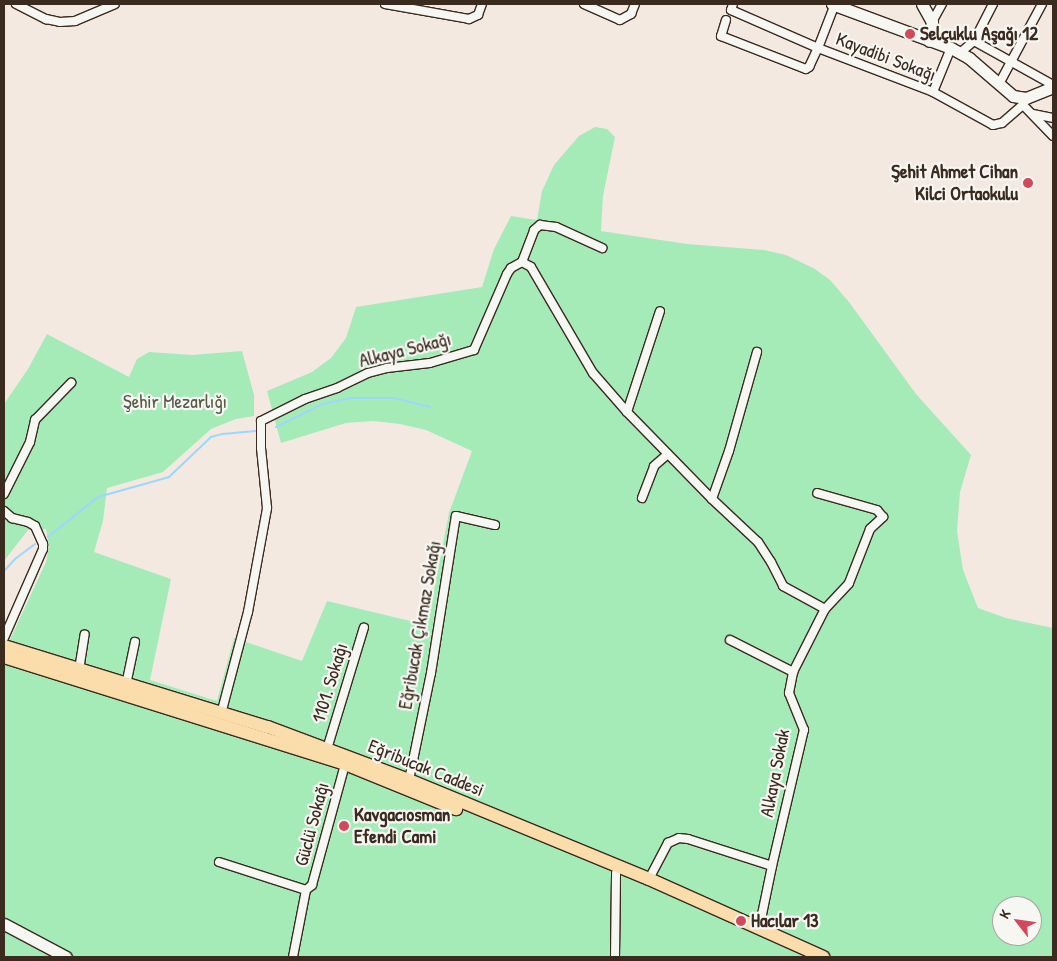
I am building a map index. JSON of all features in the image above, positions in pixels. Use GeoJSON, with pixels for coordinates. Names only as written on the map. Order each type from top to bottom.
{"type":"FeatureCollection","features":[{"type":"Feature","properties":{"kind":"main road","name":"Eğribucak Caddesi"},"geometry":{"type":"LineString","coordinates":[[4,646],[268,727],[409,780],[649,879],[823,957]]}},
{"type":"Feature","properties":{"kind":"main road","name":"Eğribucak Caddesi"},"geometry":{"type":"LineString","coordinates":[[4,657],[345,764],[616,873],[803,957]]}},
{"type":"Feature","properties":{"kind":"street"},"geometry":{"type":"LineString","coordinates":[[16,4],[46,19],[60,22],[75,21],[115,4]]}},
{"type":"Feature","properties":{"kind":"street"},"geometry":{"type":"LineString","coordinates":[[385,4],[408,6],[469,19],[476,17],[482,4]]}},
{"type":"Feature","properties":{"kind":"street"},"geometry":{"type":"LineString","coordinates":[[584,4],[620,20],[631,14],[635,4]]}},
{"type":"Feature","properties":{"kind":"street"},"geometry":{"type":"LineString","coordinates":[[726,20],[721,36],[804,69],[809,67],[818,48],[834,4],[969,58],[1013,96],[1023,102],[1053,136]]}},
{"type":"Feature","properties":{"kind":"street"},"geometry":{"type":"LineString","coordinates":[[922,4],[932,22]]}},
{"type":"Feature","properties":{"kind":"street"},"geometry":{"type":"LineString","coordinates":[[930,41],[932,22],[942,4]]}},
{"type":"Feature","properties":{"kind":"street"},"geometry":{"type":"LineString","coordinates":[[933,92],[955,51],[974,41],[994,4]]}},
{"type":"Feature","properties":{"kind":"street"},"geometry":{"type":"LineString","coordinates":[[999,84],[1042,4]]}},
{"type":"Feature","properties":{"kind":"street","name":"Kayadibi Sokağı"},"geometry":{"type":"LineString","coordinates":[[732,7],[818,48],[933,92],[993,125],[1002,123],[1023,102]]}},
{"type":"Feature","properties":{"kind":"street"},"geometry":{"type":"LineString","coordinates":[[974,41],[1053,86],[1023,102]]}},
{"type":"Feature","properties":{"kind":"street"},"geometry":{"type":"LineString","coordinates":[[1032,114],[1053,118]]}},
{"type":"Feature","properties":{"kind":"street"},"geometry":{"type":"LineString","coordinates":[[602,248],[556,227],[540,225],[534,230],[522,262],[531,267],[593,374],[627,412],[712,499],[758,542],[783,586],[825,609]]}},
{"type":"Feature","properties":{"kind":"street","name":"Alkaya Sokağı"},"geometry":{"type":"LineString","coordinates":[[221,714],[248,612],[267,508],[261,448],[261,421],[305,399],[337,388],[368,373],[387,368],[430,364],[474,350],[507,274],[511,268],[522,262]]}},
{"type":"Feature","properties":{"kind":"street"},"geometry":{"type":"LineString","coordinates":[[627,412],[660,311]]}},
{"type":"Feature","properties":{"kind":"street"},"geometry":{"type":"LineString","coordinates":[[712,499],[729,452],[757,352]]}},
{"type":"Feature","properties":{"kind":"street"},"geometry":{"type":"LineString","coordinates":[[4,494],[30,442],[35,420],[71,383]]}},
{"type":"Feature","properties":{"kind":"street"},"geometry":{"type":"LineString","coordinates":[[642,498],[654,466],[668,454]]}},
{"type":"Feature","properties":{"kind":"street","name":"Alkaya Sokak"},"geometry":{"type":"LineString","coordinates":[[759,929],[804,730],[789,693],[793,672],[825,609],[849,583],[870,528],[883,516],[877,510],[817,493]]}},
{"type":"Feature","properties":{"kind":"street"},"geometry":{"type":"LineString","coordinates":[[4,511],[12,518],[35,526],[43,544],[43,549],[4,638]]}},
{"type":"Feature","properties":{"kind":"street","name":"Eğribucak Çıkmaz Sokağı"},"geometry":{"type":"LineString","coordinates":[[409,780],[431,673],[456,516],[495,525]]}},
{"type":"Feature","properties":{"kind":"street","name":"1101. Sokağı"},"geometry":{"type":"LineString","coordinates":[[327,749],[364,627]]}},
{"type":"Feature","properties":{"kind":"street"},"geometry":{"type":"LineString","coordinates":[[79,670],[85,634]]}},
{"type":"Feature","properties":{"kind":"street"},"geometry":{"type":"LineString","coordinates":[[730,640],[793,672]]}},
{"type":"Feature","properties":{"kind":"street"},"geometry":{"type":"LineString","coordinates":[[126,685],[135,642]]}},
{"type":"Feature","properties":{"kind":"street","name":"Güclü Sokağı"},"geometry":{"type":"LineString","coordinates":[[293,957],[306,890],[312,885],[345,764]]}},
{"type":"Feature","properties":{"kind":"street"},"geometry":{"type":"LineString","coordinates":[[649,879],[668,843],[678,838],[688,839],[772,866]]}},
{"type":"Feature","properties":{"kind":"street","name":"Güclü Sokağı"},"geometry":{"type":"LineString","coordinates":[[219,862],[306,890]]}},
{"type":"Feature","properties":{"kind":"street"},"geometry":{"type":"LineString","coordinates":[[615,957],[616,873]]}},
{"type":"Feature","properties":{"kind":"street"},"geometry":{"type":"LineString","coordinates":[[4,924],[66,957]]}},
{"type":"Feature","properties":{"kind":"green space","name":"Şehir Mezarlığı"},"geometry":{"type":"Polygon","coordinates":[[[595,127],[607,129],[615,137],[603,196],[601,231],[687,244],[764,250],[786,255],[815,269],[830,280],[849,302],[916,394],[971,455],[960,492],[957,531],[963,570],[978,608],[1006,618],[1053,628],[1053,957],[4,957],[4,641],[8,644],[46,562],[49,546],[46,529],[28,530],[4,561],[4,404],[28,369],[47,334],[129,377],[137,359],[149,352],[192,355],[242,351],[254,395],[254,416],[236,419],[211,429],[163,472],[107,488],[103,521],[94,552],[171,579],[150,680],[217,701],[234,638],[302,661],[327,601],[427,625],[449,513],[472,451],[426,430],[400,424],[373,421],[346,423],[281,443],[267,391],[312,372],[331,358],[346,338],[356,307],[482,287],[494,249],[511,216],[537,220],[542,191],[554,165],[579,136],[595,127]]]}},
{"type":"Feature","properties":{"kind":"waterway"},"geometry":{"type":"LineString","coordinates":[[276,427],[323,404],[351,398],[394,398],[430,407]]}},
{"type":"Feature","properties":{"kind":"waterway"},"geometry":{"type":"LineString","coordinates":[[48,537],[98,497],[169,477],[211,437],[222,434],[256,431]]}},
{"type":"Feature","properties":{"kind":"waterway"},"geometry":{"type":"LineString","coordinates":[[4,571],[15,559],[35,544]]}},
{"type":"Feature","properties":{"kind":"place","name":"Selçuklu Aşağı 12"},"geometry":{"type":"Point","coordinates":[910,34]}},
{"type":"Feature","properties":{"kind":"place","name":"Şehit Ahmet Cihan Kilci Ortaokulu"},"geometry":{"type":"Point","coordinates":[1028,183]}},
{"type":"Feature","properties":{"kind":"place","name":"Kavgacıosman Efendi Cami"},"geometry":{"type":"Point","coordinates":[344,826]}},
{"type":"Feature","properties":{"kind":"place","name":"Hacılar 13"},"geometry":{"type":"Point","coordinates":[741,921]}}]}
